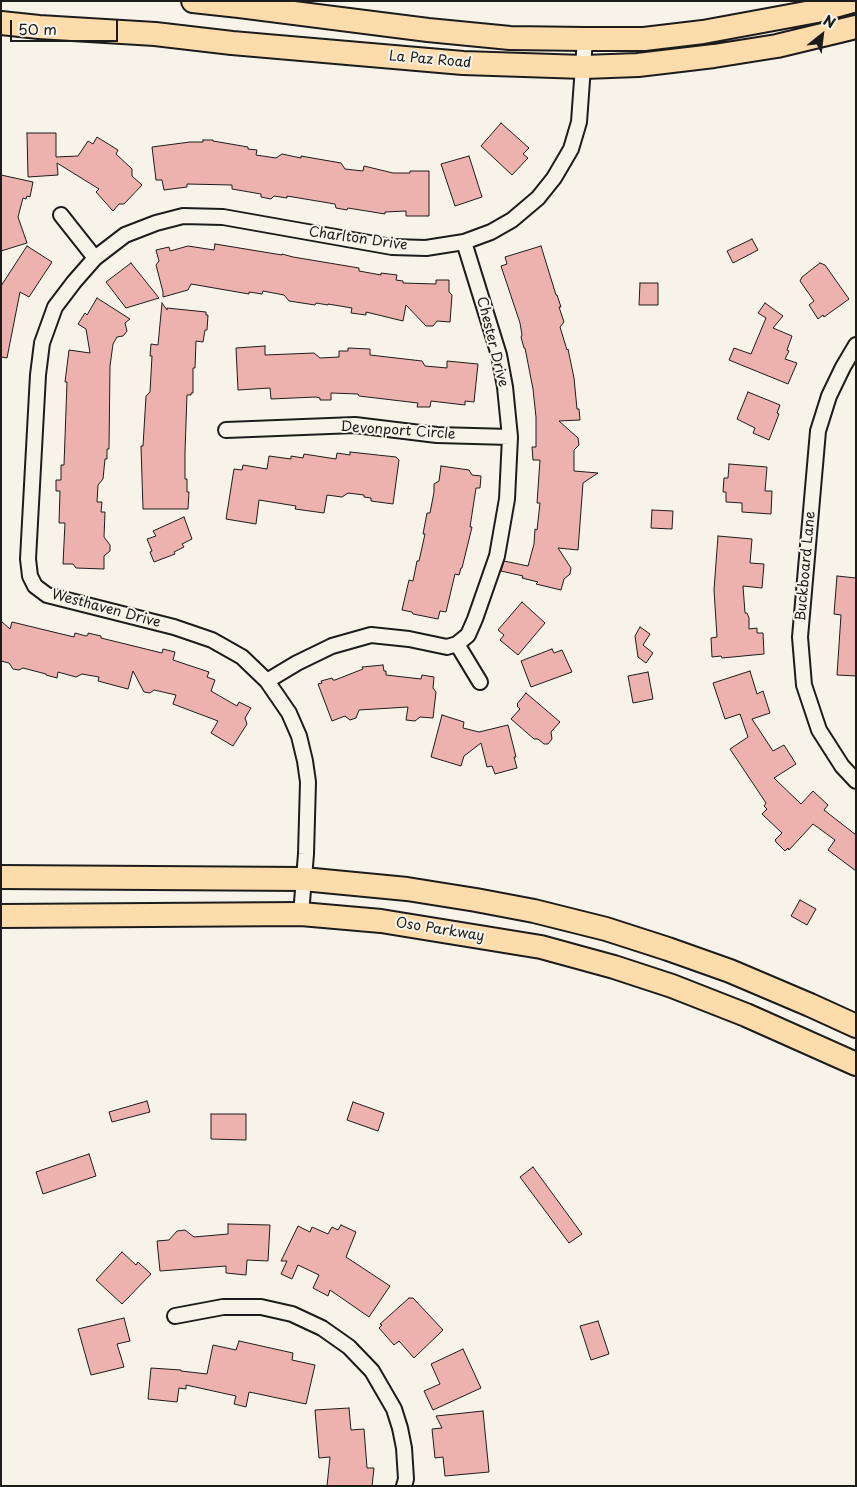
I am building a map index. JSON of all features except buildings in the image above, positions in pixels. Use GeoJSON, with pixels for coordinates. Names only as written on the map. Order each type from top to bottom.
{"type":"FeatureCollection","features":[{"type":"Feature","properties":{"kind":"main road"},"geometry":{"type":"LineString","coordinates":[[193,1],[428,30],[510,38],[585,39],[644,39],[703,32],[817,11],[853,1]]}},
{"type":"Feature","properties":{"kind":"main road","name":"La Paz Road"},"geometry":{"type":"LineString","coordinates":[[1,23],[155,34],[463,64],[584,67],[638,65],[714,56],[777,46],[856,27]]}},
{"type":"Feature","properties":{"kind":"main road"},"geometry":{"type":"LineString","coordinates":[[1,877],[303,878],[408,889],[466,899],[534,911],[606,929],[668,949],[730,971],[856,1026]]}},
{"type":"Feature","properties":{"kind":"main road","name":"Oso Parkway"},"geometry":{"type":"LineString","coordinates":[[1,916],[300,914],[381,921],[541,947],[605,964],[672,986],[746,1015],[856,1064]]}},
{"type":"Feature","properties":{"kind":"street","name":"Charlton Drive"},"geometry":{"type":"LineString","coordinates":[[96,258],[125,235],[156,222],[183,216],[224,217],[392,247],[426,248],[464,242],[491,232],[512,220],[538,198],[554,178],[571,149],[579,122],[585,39]]}},
{"type":"Feature","properties":{"kind":"street"},"geometry":{"type":"LineString","coordinates":[[61,214],[96,258]]}},
{"type":"Feature","properties":{"kind":"street","name":"Chester Drive"},"geometry":{"type":"LineString","coordinates":[[457,644],[468,635],[497,556],[507,499],[510,437],[505,386],[499,355],[464,242]]}},
{"type":"Feature","properties":{"kind":"street","name":"Westhaven Drive"},"geometry":{"type":"LineString","coordinates":[[96,258],[55,307],[42,343],[38,375],[28,559],[30,576],[35,586],[47,595],[174,627],[212,640],[242,657],[267,681],[289,713],[300,736],[305,761],[308,792],[306,854],[300,914]]}},
{"type":"Feature","properties":{"kind":"street","name":"Buckboard Lane"},"geometry":{"type":"LineString","coordinates":[[856,345],[829,396],[818,431],[800,637],[804,685],[819,730],[842,766],[856,781]]}},
{"type":"Feature","properties":{"kind":"street","name":"Devonport Circle"},"geometry":{"type":"LineString","coordinates":[[226,430],[355,425],[437,435],[510,437]]}},
{"type":"Feature","properties":{"kind":"street"},"geometry":{"type":"LineString","coordinates":[[267,681],[297,663],[332,646],[371,636],[408,639],[447,647],[457,644],[480,682]]}},
{"type":"Feature","properties":{"kind":"street"},"geometry":{"type":"LineString","coordinates":[[175,1316],[223,1307],[261,1307],[292,1314],[322,1328],[348,1346],[372,1371],[394,1409],[404,1448],[406,1479],[404,1486]]}}]}
